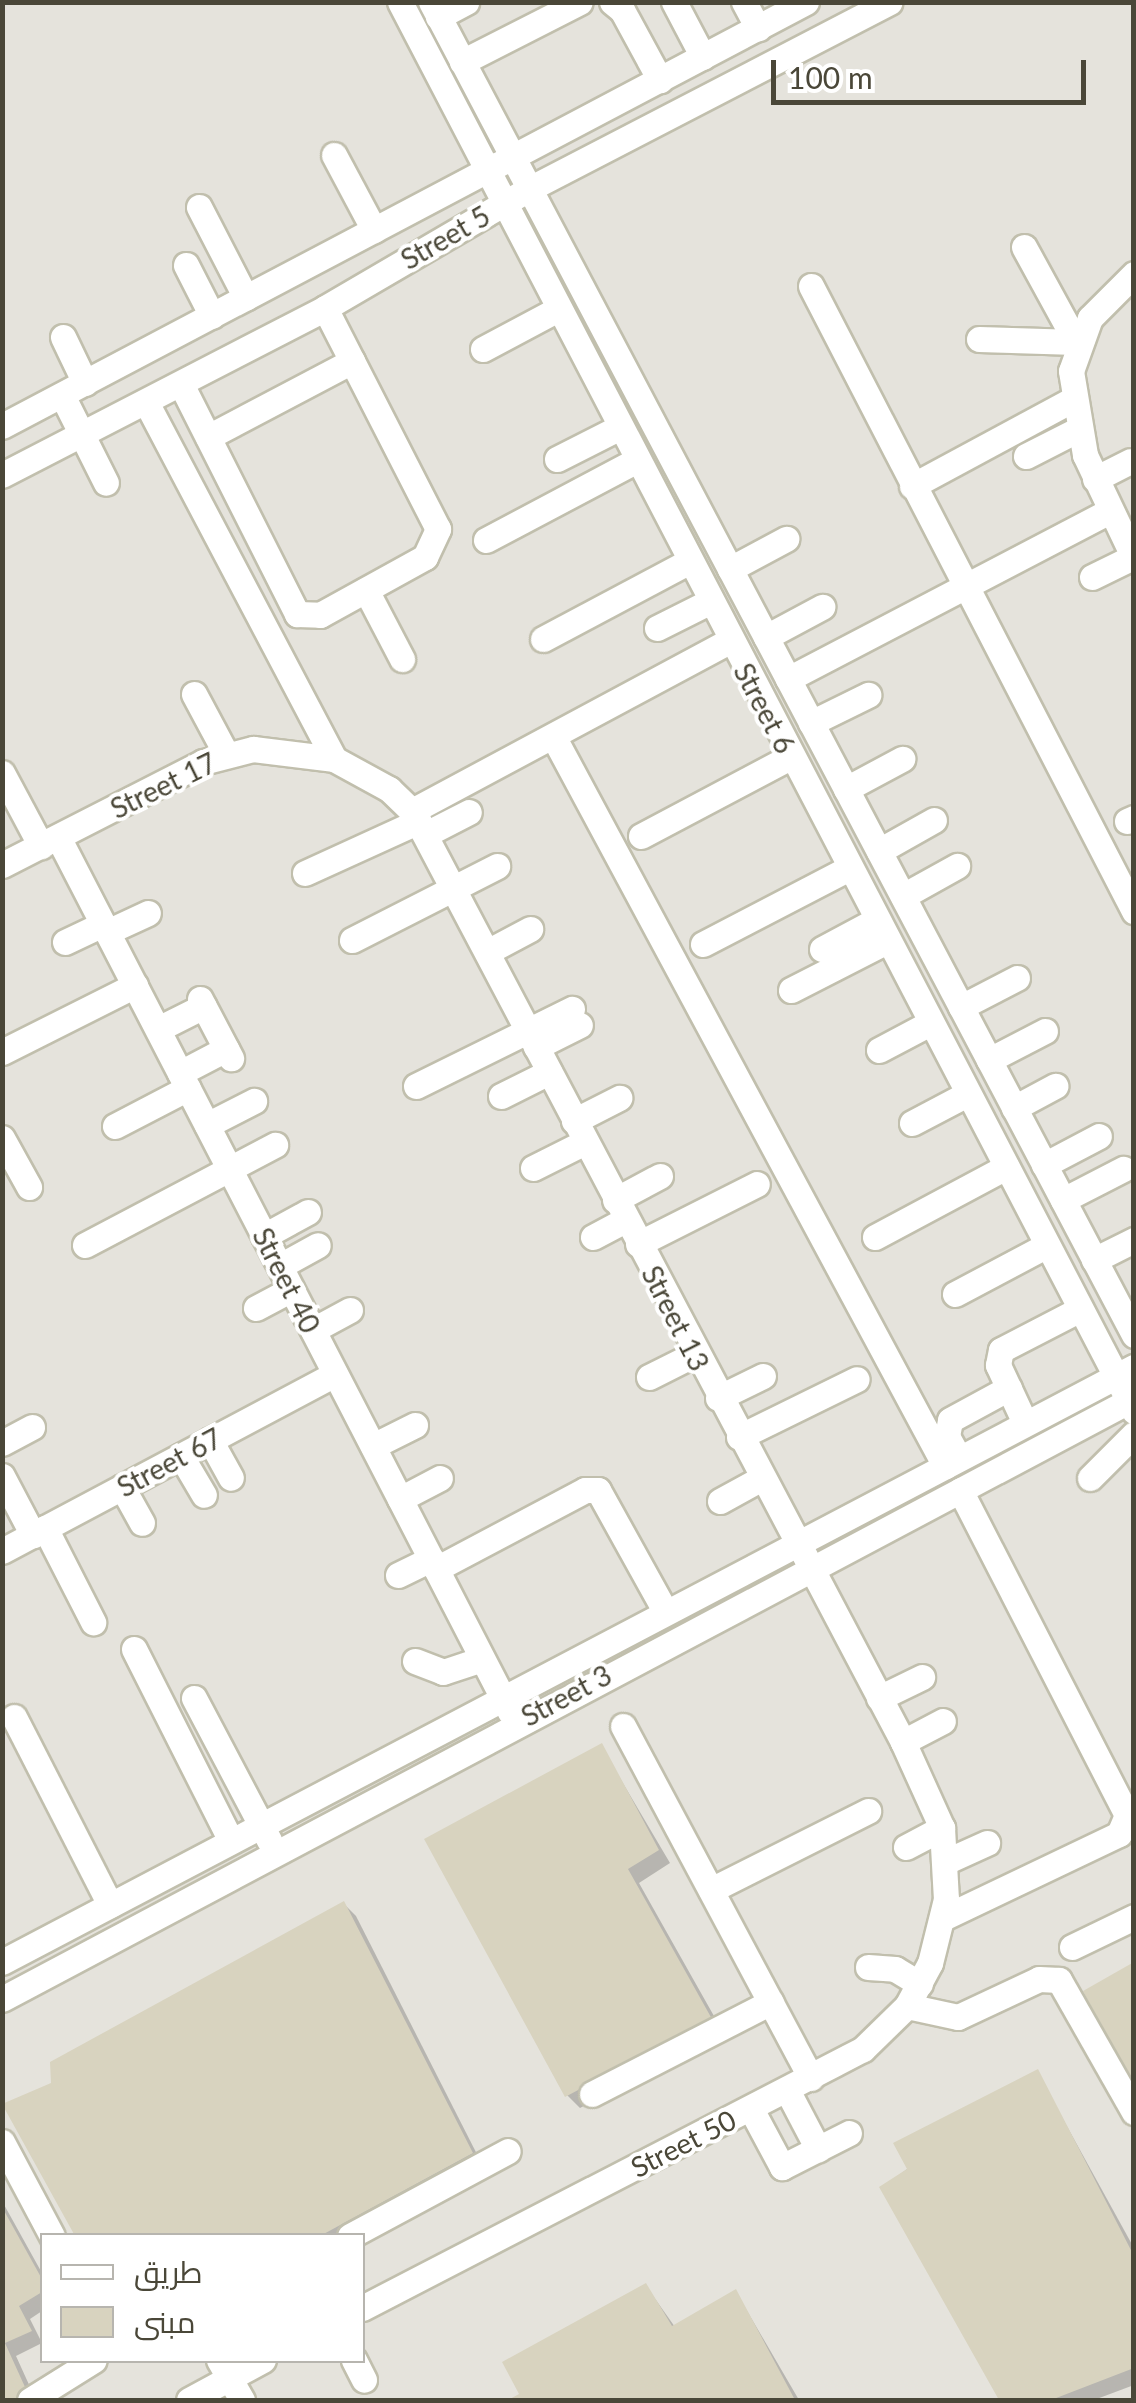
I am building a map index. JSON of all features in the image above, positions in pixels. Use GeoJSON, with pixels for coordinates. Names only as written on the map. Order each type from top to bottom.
{"type":"FeatureCollection","features":[{"type":"Feature","properties":{"kind":"street","name":"Street 6"},"geometry":{"type":"LineString","coordinates":[[400,2],[505,202],[556,310],[1080,1309],[1125,1372],[1132,1403]]}},
{"type":"Feature","properties":{"kind":"street"},"geometry":{"type":"LineString","coordinates":[[434,10],[466,2]]}},
{"type":"Feature","properties":{"kind":"street"},"geometry":{"type":"LineString","coordinates":[[462,62],[580,2]]}},
{"type":"Feature","properties":{"kind":"street"},"geometry":{"type":"LineString","coordinates":[[612,2],[622,10],[660,80]]}},
{"type":"Feature","properties":{"kind":"street"},"geometry":{"type":"LineString","coordinates":[[674,2],[703,57]]}},
{"type":"Feature","properties":{"kind":"street"},"geometry":{"type":"LineString","coordinates":[[744,2],[758,28]]}},
{"type":"Feature","properties":{"kind":"street","name":"Street 5"},"geometry":{"type":"LineString","coordinates":[[2,426],[806,2]]}},
{"type":"Feature","properties":{"kind":"street","name":"Street 5"},"geometry":{"type":"LineString","coordinates":[[2,476],[324,308],[529,189],[889,2]]}},
{"type":"Feature","properties":{"kind":"street","name":"Street 6"},"geometry":{"type":"LineString","coordinates":[[434,10],[1134,1335]]}},
{"type":"Feature","properties":{"kind":"street"},"geometry":{"type":"LineString","coordinates":[[334,154],[374,230]]}},
{"type":"Feature","properties":{"kind":"street"},"geometry":{"type":"LineString","coordinates":[[199,207],[246,298]]}},
{"type":"Feature","properties":{"kind":"street"},"geometry":{"type":"LineString","coordinates":[[1024,248],[1076,342]]}},
{"type":"Feature","properties":{"kind":"street"},"geometry":{"type":"LineString","coordinates":[[186,265],[212,316]]}},
{"type":"Feature","properties":{"kind":"street"},"geometry":{"type":"LineString","coordinates":[[1092,577],[1133,557],[1094,479],[1077,430],[1072,400],[1076,342],[1090,318],[1134,274]]}},
{"type":"Feature","properties":{"kind":"street"},"geometry":{"type":"LineString","coordinates":[[811,286],[962,585],[1134,911]]}},
{"type":"Feature","properties":{"kind":"street"},"geometry":{"type":"LineString","coordinates":[[182,384],[297,614],[311,619],[366,590],[425,557],[438,529],[324,308]]}},
{"type":"Feature","properties":{"kind":"street"},"geometry":{"type":"LineString","coordinates":[[483,349],[556,310]]}},
{"type":"Feature","properties":{"kind":"street"},"geometry":{"type":"LineString","coordinates":[[63,338],[82,435],[106,483]]}},
{"type":"Feature","properties":{"kind":"street"},"geometry":{"type":"LineString","coordinates":[[980,340],[1076,342]]}},
{"type":"Feature","properties":{"kind":"street"},"geometry":{"type":"LineString","coordinates":[[208,437],[352,361]]}},
{"type":"Feature","properties":{"kind":"street"},"geometry":{"type":"LineString","coordinates":[[912,486],[1072,400]]}},
{"type":"Feature","properties":{"kind":"street"},"geometry":{"type":"LineString","coordinates":[[146,402],[334,759]]}},
{"type":"Feature","properties":{"kind":"street"},"geometry":{"type":"LineString","coordinates":[[556,459],[618,428]]}},
{"type":"Feature","properties":{"kind":"street"},"geometry":{"type":"LineString","coordinates":[[1026,456],[1077,430]]}},
{"type":"Feature","properties":{"kind":"street"},"geometry":{"type":"LineString","coordinates":[[486,540],[635,461]]}},
{"type":"Feature","properties":{"kind":"street"},"geometry":{"type":"LineString","coordinates":[[1094,479],[1130,461]]}},
{"type":"Feature","properties":{"kind":"street"},"geometry":{"type":"LineString","coordinates":[[788,679],[1110,510]]}},
{"type":"Feature","properties":{"kind":"street"},"geometry":{"type":"LineString","coordinates":[[730,568],[786,539]]}},
{"type":"Feature","properties":{"kind":"street"},"geometry":{"type":"LineString","coordinates":[[543,639],[688,562]]}},
{"type":"Feature","properties":{"kind":"street"},"geometry":{"type":"LineString","coordinates":[[366,590],[402,660]]}},
{"type":"Feature","properties":{"kind":"street"},"geometry":{"type":"LineString","coordinates":[[657,628],[709,602]]}},
{"type":"Feature","properties":{"kind":"street"},"geometry":{"type":"LineString","coordinates":[[766,637],[822,607]]}},
{"type":"Feature","properties":{"kind":"street"},"geometry":{"type":"LineString","coordinates":[[305,872],[419,822],[553,736],[730,641]]}},
{"type":"Feature","properties":{"kind":"street"},"geometry":{"type":"LineString","coordinates":[[194,694],[226,754]]}},
{"type":"Feature","properties":{"kind":"street"},"geometry":{"type":"LineString","coordinates":[[812,724],[868,694]]}},
{"type":"Feature","properties":{"kind":"street"},"geometry":{"type":"LineString","coordinates":[[553,736],[952,1462]]}},
{"type":"Feature","properties":{"kind":"street","name":"Street 17"},"geometry":{"type":"LineString","coordinates":[[2,865],[226,754],[280,748],[334,759]]}},
{"type":"Feature","properties":{"kind":"street"},"geometry":{"type":"LineString","coordinates":[[641,836],[790,757]]}},
{"type":"Feature","properties":{"kind":"street","name":"Street 13"},"geometry":{"type":"LineString","coordinates":[[334,759],[363,772],[419,822],[455,888],[760,1479],[903,1742],[942,1828],[948,1861],[944,1918]]}},
{"type":"Feature","properties":{"kind":"street"},"geometry":{"type":"LineString","coordinates":[[846,790],[902,760]]}},
{"type":"Feature","properties":{"kind":"street","name":"Street 40"},"geometry":{"type":"LineString","coordinates":[[2,772],[105,928],[516,1722]]}},
{"type":"Feature","properties":{"kind":"street"},"geometry":{"type":"LineString","coordinates":[[419,822],[469,812]]}},
{"type":"Feature","properties":{"kind":"street"},"geometry":{"type":"LineString","coordinates":[[879,851],[934,820]]}},
{"type":"Feature","properties":{"kind":"street"},"geometry":{"type":"LineString","coordinates":[[352,940],[497,866]]}},
{"type":"Feature","properties":{"kind":"street"},"geometry":{"type":"LineString","coordinates":[[902,896],[957,866]]}},
{"type":"Feature","properties":{"kind":"street"},"geometry":{"type":"LineString","coordinates":[[703,944],[849,868]]}},
{"type":"Feature","properties":{"kind":"street"},"geometry":{"type":"LineString","coordinates":[[65,942],[148,913]]}},
{"type":"Feature","properties":{"kind":"street"},"geometry":{"type":"LineString","coordinates":[[487,952],[530,930]]}},
{"type":"Feature","properties":{"kind":"street"},"geometry":{"type":"LineString","coordinates":[[822,949],[882,930]]}},
{"type":"Feature","properties":{"kind":"street"},"geometry":{"type":"LineString","coordinates":[[792,990],[882,930]]}},
{"type":"Feature","properties":{"kind":"street"},"geometry":{"type":"LineString","coordinates":[[961,1008],[1017,978]]}},
{"type":"Feature","properties":{"kind":"street"},"geometry":{"type":"LineString","coordinates":[[2,1052],[135,985]]}},
{"type":"Feature","properties":{"kind":"street"},"geometry":{"type":"LineString","coordinates":[[115,1126],[228,1054],[202,1003],[158,1029]]}},
{"type":"Feature","properties":{"kind":"street"},"geometry":{"type":"LineString","coordinates":[[416,1086],[532,1040],[576,1017]]}},
{"type":"Feature","properties":{"kind":"street"},"geometry":{"type":"LineString","coordinates":[[879,1050],[930,1023]]}},
{"type":"Feature","properties":{"kind":"street"},"geometry":{"type":"LineString","coordinates":[[989,1060],[1045,1031]]}},
{"type":"Feature","properties":{"kind":"street"},"geometry":{"type":"LineString","coordinates":[[501,1096],[549,1072]]}},
{"type":"Feature","properties":{"kind":"street"},"geometry":{"type":"LineString","coordinates":[[1014,1108],[1055,1086]]}},
{"type":"Feature","properties":{"kind":"street"},"geometry":{"type":"LineString","coordinates":[[912,1122],[967,1094]]}},
{"type":"Feature","properties":{"kind":"street"},"geometry":{"type":"LineString","coordinates":[[207,1125],[254,1101]]}},
{"type":"Feature","properties":{"kind":"street"},"geometry":{"type":"LineString","coordinates":[[534,1168],[622,1104]]}},
{"type":"Feature","properties":{"kind":"street"},"geometry":{"type":"LineString","coordinates":[[1044,1165],[1099,1136]]}},
{"type":"Feature","properties":{"kind":"street"},"geometry":{"type":"LineString","coordinates":[[2,1138],[29,1187]]}},
{"type":"Feature","properties":{"kind":"street"},"geometry":{"type":"LineString","coordinates":[[85,1244],[275,1144]]}},
{"type":"Feature","properties":{"kind":"street"},"geometry":{"type":"LineString","coordinates":[[876,1236],[1006,1167]]}},
{"type":"Feature","properties":{"kind":"street"},"geometry":{"type":"LineString","coordinates":[[1063,1200],[1123,1169]]}},
{"type":"Feature","properties":{"kind":"street"},"geometry":{"type":"LineString","coordinates":[[593,1237],[660,1176]]}},
{"type":"Feature","properties":{"kind":"street"},"geometry":{"type":"LineString","coordinates":[[638,1244],[757,1184]]}},
{"type":"Feature","properties":{"kind":"street"},"geometry":{"type":"LineString","coordinates":[[264,1236],[308,1212]]}},
{"type":"Feature","properties":{"kind":"street"},"geometry":{"type":"LineString","coordinates":[[1094,1260],[1134,1240]]}},
{"type":"Feature","properties":{"kind":"street"},"geometry":{"type":"LineString","coordinates":[[955,1294],[1046,1244]]}},
{"type":"Feature","properties":{"kind":"street"},"geometry":{"type":"LineString","coordinates":[[256,1308],[318,1245]]}},
{"type":"Feature","properties":{"kind":"street"},"geometry":{"type":"LineString","coordinates":[[1025,1423],[998,1365],[1000,1350],[1080,1309]]}},
{"type":"Feature","properties":{"kind":"street"},"geometry":{"type":"LineString","coordinates":[[312,1330],[350,1310]]}},
{"type":"Feature","properties":{"kind":"street"},"geometry":{"type":"LineString","coordinates":[[649,1377],[695,1354]]}},
{"type":"Feature","properties":{"kind":"street","name":"Street 3"},"geometry":{"type":"LineString","coordinates":[[3,1961],[664,1610],[1125,1372]]}},
{"type":"Feature","properties":{"kind":"street","name":"Street 67"},"geometry":{"type":"LineString","coordinates":[[2,1551],[335,1374]]}},
{"type":"Feature","properties":{"kind":"street"},"geometry":{"type":"LineString","coordinates":[[718,1398],[764,1376]]}},
{"type":"Feature","properties":{"kind":"street"},"geometry":{"type":"LineString","coordinates":[[738,1437],[857,1378]]}},
{"type":"Feature","properties":{"kind":"street"},"geometry":{"type":"LineString","coordinates":[[952,1462],[947,1436],[950,1420],[1009,1388]]}},
{"type":"Feature","properties":{"kind":"street","name":"Street 3"},"geometry":{"type":"LineString","coordinates":[[11,1995],[516,1722],[1132,1403]]}},
{"type":"Feature","properties":{"kind":"street"},"geometry":{"type":"LineString","coordinates":[[373,1446],[415,1426]]}},
{"type":"Feature","properties":{"kind":"street"},"geometry":{"type":"LineString","coordinates":[[2,1442],[32,1427]]}},
{"type":"Feature","properties":{"kind":"street"},"geometry":{"type":"LineString","coordinates":[[1090,1478],[1134,1434]]}},
{"type":"Feature","properties":{"kind":"street"},"geometry":{"type":"LineString","coordinates":[[210,1440],[231,1478]]}},
{"type":"Feature","properties":{"kind":"street"},"geometry":{"type":"LineString","coordinates":[[181,1456],[204,1495]]}},
{"type":"Feature","properties":{"kind":"street"},"geometry":{"type":"LineString","coordinates":[[2,1476],[93,1622]]}},
{"type":"Feature","properties":{"kind":"street"},"geometry":{"type":"LineString","coordinates":[[400,1499],[440,1478]]}},
{"type":"Feature","properties":{"kind":"street"},"geometry":{"type":"LineString","coordinates":[[720,1502],[760,1479]]}},
{"type":"Feature","properties":{"kind":"street"},"geometry":{"type":"LineString","coordinates":[[122,1487],[142,1523]]}},
{"type":"Feature","properties":{"kind":"street"},"geometry":{"type":"LineString","coordinates":[[398,1576],[433,1564],[586,1490],[598,1490],[664,1610]]}},
{"type":"Feature","properties":{"kind":"street"},"geometry":{"type":"LineString","coordinates":[[944,1918],[1119,1834],[1128,1815],[960,1490]]}},
{"type":"Feature","properties":{"kind":"street"},"geometry":{"type":"LineString","coordinates":[[134,1648],[230,1841]]}},
{"type":"Feature","properties":{"kind":"street"},"geometry":{"type":"LineString","coordinates":[[415,1661],[443,1672],[482,1659]]}},
{"type":"Feature","properties":{"kind":"street"},"geometry":{"type":"LineString","coordinates":[[879,1698],[922,1677]]}},
{"type":"Feature","properties":{"kind":"street"},"geometry":{"type":"LineString","coordinates":[[194,1698],[276,1853]]}},
{"type":"Feature","properties":{"kind":"street"},"geometry":{"type":"LineString","coordinates":[[14,1717],[110,1905]]}},
{"type":"Feature","properties":{"kind":"street"},"geometry":{"type":"LineString","coordinates":[[903,1742],[942,1721]]}},
{"type":"Feature","properties":{"kind":"street"},"geometry":{"type":"LineString","coordinates":[[623,1726],[811,2078]]}},
{"type":"Feature","properties":{"kind":"street"},"geometry":{"type":"LineString","coordinates":[[711,1890],[868,1812]]}},
{"type":"Feature","properties":{"kind":"street"},"geometry":{"type":"LineString","coordinates":[[906,1846],[942,1828]]}},
{"type":"Feature","properties":{"kind":"street"},"geometry":{"type":"LineString","coordinates":[[948,1861],[988,1842]]}},
{"type":"Feature","properties":{"kind":"street"},"geometry":{"type":"LineString","coordinates":[[1072,1946],[1134,1917]]}},
{"type":"Feature","properties":{"kind":"street","name":"Street 50"},"geometry":{"type":"LineString","coordinates":[[365,2306],[863,2050],[914,1995],[944,1918]]}},
{"type":"Feature","properties":{"kind":"street"},"geometry":{"type":"LineString","coordinates":[[3,1961],[11,1995]]}},
{"type":"Feature","properties":{"kind":"street"},"geometry":{"type":"LineString","coordinates":[[868,1967],[896,1969],[936,2018],[958,2017],[1039,1979],[1059,1980],[1134,2112]]}},
{"type":"Feature","properties":{"kind":"street"},"geometry":{"type":"LineString","coordinates":[[592,2094],[771,2002]]}},
{"type":"Feature","properties":{"kind":"street"},"geometry":{"type":"LineString","coordinates":[[787,2090],[818,2149]]}},
{"type":"Feature","properties":{"kind":"street"},"geometry":{"type":"LineString","coordinates":[[751,2109],[782,2167],[850,2133]]}},
{"type":"Feature","properties":{"kind":"street"},"geometry":{"type":"LineString","coordinates":[[2,2142],[50,2233]]}},
{"type":"Feature","properties":{"kind":"street"},"geometry":{"type":"LineString","coordinates":[[356,2233],[508,2152]]}},
{"type":"Feature","properties":{"kind":"street"},"geometry":{"type":"LineString","coordinates":[[30,2400],[89,2363]]}},
{"type":"Feature","properties":{"kind":"street"},"geometry":{"type":"LineString","coordinates":[[190,2400],[258,2363]]}},
{"type":"Feature","properties":{"kind":"shaded area"},"geometry":{"type":"Polygon","coordinates":[[[3,3],[1133,3],[1133,2400],[3,2400],[3,3]]]}},
{"type":"Feature","properties":{"kind":"building"},"geometry":{"type":"Polygon","coordinates":[[[602,1743],[659,1850],[628,1869],[712,2019],[565,2097],[424,1839],[602,1743]]]}},
{"type":"Feature","properties":{"kind":"building"},"geometry":{"type":"Polygon","coordinates":[[[344,1901],[473,2153],[326,2233],[73,2233],[2,2104],[51,2083],[50,2062],[344,1901]]]}},
{"type":"Feature","properties":{"kind":"building"},"geometry":{"type":"Polygon","coordinates":[[[1134,1962],[1134,2090],[1083,1991],[1134,1962]]]}},
{"type":"Feature","properties":{"kind":"building"},"geometry":{"type":"Polygon","coordinates":[[[1038,2069],[1134,2256],[1134,2368],[1051,2400],[999,2400],[879,2187],[907,2169],[893,2143],[1038,2069]]]}},
{"type":"Feature","properties":{"kind":"building"},"geometry":{"type":"Polygon","coordinates":[[[2,2207],[40,2275],[40,2293],[19,2306],[32,2331],[5,2343],[30,2398],[2,2400],[2,2207]]]}},
{"type":"Feature","properties":{"kind":"building"},"geometry":{"type":"Polygon","coordinates":[[[646,2283],[672,2326],[736,2289],[795,2400],[508,2400],[519,2394],[502,2362],[646,2283]]]}}]}
